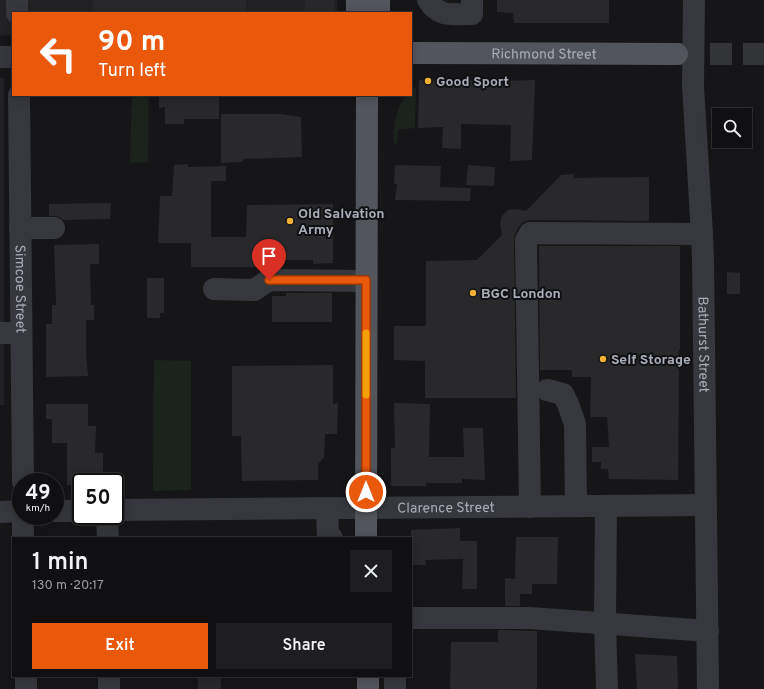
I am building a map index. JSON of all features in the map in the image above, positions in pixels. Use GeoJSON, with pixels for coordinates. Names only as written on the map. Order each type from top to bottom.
{"type":"FeatureCollection","features":[{"type":"Feature","properties":{"kind":"main road"},"geometry":{"type":"LineString","coordinates":[[357,0],[357,12]]}},
{"type":"Feature","properties":{"kind":"main road"},"geometry":{"type":"LineString","coordinates":[[378,12],[379,0]]}},
{"type":"Feature","properties":{"kind":"main road","name":"Richmond Street"},"geometry":{"type":"LineString","coordinates":[[412,53],[678,54]]}},
{"type":"Feature","properties":{"kind":"main road"},"geometry":{"type":"LineString","coordinates":[[366,537],[367,96]]}},
{"type":"Feature","properties":{"kind":"main road"},"geometry":{"type":"LineString","coordinates":[[368,677],[368,689]]}},
{"type":"Feature","properties":{"kind":"street"},"geometry":{"type":"LineString","coordinates":[[17,0],[17,12]]}},
{"type":"Feature","properties":{"kind":"street"},"geometry":{"type":"LineString","coordinates":[[428,0],[432,7],[444,14],[472,14],[472,0]]}},
{"type":"Feature","properties":{"kind":"street","name":"Bathurst Street"},"geometry":{"type":"LineString","coordinates":[[694,0],[693,86],[702,234],[708,689]]}},
{"type":"Feature","properties":{"kind":"street"},"geometry":{"type":"LineString","coordinates":[[0,57],[12,57]]}},
{"type":"Feature","properties":{"kind":"street","name":"Simcoe Street"},"geometry":{"type":"LineString","coordinates":[[18,96],[20,228],[10,333],[22,473]]}},
{"type":"Feature","properties":{"kind":"street"},"geometry":{"type":"LineString","coordinates":[[20,228],[54,228]]}},
{"type":"Feature","properties":{"kind":"street"},"geometry":{"type":"LineString","coordinates":[[530,506],[526,240],[530,233],[702,234]]}},
{"type":"Feature","properties":{"kind":"street"},"geometry":{"type":"LineString","coordinates":[[214,289],[254,290],[269,280],[366,280]]}},
{"type":"Feature","properties":{"kind":"street"},"geometry":{"type":"LineString","coordinates":[[547,390],[563,394],[576,424],[576,506]]}},
{"type":"Feature","properties":{"kind":"street","name":"Clarence Street"},"geometry":{"type":"LineString","coordinates":[[124,510],[706,505]]}},
{"type":"Feature","properties":{"kind":"street"},"geometry":{"type":"LineString","coordinates":[[606,506],[605,623],[607,689]]}},
{"type":"Feature","properties":{"kind":"street"},"geometry":{"type":"LineString","coordinates":[[327,508],[328,536],[330,537]]}},
{"type":"Feature","properties":{"kind":"street"},"geometry":{"type":"LineString","coordinates":[[0,512],[12,512]]}},
{"type":"Feature","properties":{"kind":"street"},"geometry":{"type":"LineString","coordinates":[[23,525],[24,537]]}},
{"type":"Feature","properties":{"kind":"street"},"geometry":{"type":"LineString","coordinates":[[107,525],[108,537]]}},
{"type":"Feature","properties":{"kind":"street"},"geometry":{"type":"LineString","coordinates":[[412,618],[530,618],[708,631]]}},
{"type":"Feature","properties":{"kind":"street"},"geometry":{"type":"LineString","coordinates":[[26,677],[26,689]]}},
{"type":"Feature","properties":{"kind":"street"},"geometry":{"type":"LineString","coordinates":[[109,677],[109,689]]}},
{"type":"Feature","properties":{"kind":"street"},"geometry":{"type":"LineString","coordinates":[[395,677],[395,689]]}},
{"type":"Feature","properties":{"kind":"shaded area"},"geometry":{"type":"Polygon","coordinates":[[[0,0],[337,0],[338,12],[12,12],[12,35],[0,36],[0,0]]]}},
{"type":"Feature","properties":{"kind":"shaded area"},"geometry":{"type":"Polygon","coordinates":[[[0,78],[4,78],[4,405],[0,405],[0,78]]]}},
{"type":"Feature","properties":{"kind":"shaded area"},"geometry":{"type":"Polygon","coordinates":[[[416,86],[415,128],[398,130],[397,146],[393,141],[398,110],[406,96],[412,96],[412,90],[416,86]]]}},
{"type":"Feature","properties":{"kind":"shaded area"},"geometry":{"type":"Polygon","coordinates":[[[132,96],[149,96],[148,162],[130,163],[132,96]]]}},
{"type":"Feature","properties":{"kind":"shaded area"},"geometry":{"type":"Polygon","coordinates":[[[154,360],[191,361],[191,490],[153,491],[154,360]]]}},
{"type":"Feature","properties":{"kind":"building"},"geometry":{"type":"Polygon","coordinates":[[[93,0],[246,0],[246,12],[93,12],[93,0]]]}},
{"type":"Feature","properties":{"kind":"building"},"geometry":{"type":"Polygon","coordinates":[[[305,0],[334,0],[335,12],[305,12],[305,0]]]}},
{"type":"Feature","properties":{"kind":"building"},"geometry":{"type":"Polygon","coordinates":[[[497,0],[609,0],[609,23],[514,23],[513,13],[497,12],[497,0]]]}},
{"type":"Feature","properties":{"kind":"building"},"geometry":{"type":"Polygon","coordinates":[[[419,80],[535,80],[532,160],[510,161],[511,125],[461,124],[461,149],[442,148],[443,127],[418,128],[419,80]]]}},
{"type":"Feature","properties":{"kind":"building"},"geometry":{"type":"Polygon","coordinates":[[[159,96],[219,96],[219,119],[184,119],[184,124],[165,124],[165,107],[159,108],[159,96]]]}},
{"type":"Feature","properties":{"kind":"building"},"geometry":{"type":"Polygon","coordinates":[[[221,114],[281,114],[301,117],[302,157],[243,159],[242,162],[221,163],[221,114]]]}},
{"type":"Feature","properties":{"kind":"building","name":"Old Salvation Army"},"geometry":{"type":"Polygon","coordinates":[[[188,164],[188,167],[226,166],[226,181],[211,181],[211,237],[246,237],[247,205],[333,204],[333,263],[313,264],[313,260],[277,260],[260,262],[260,267],[191,267],[191,243],[158,243],[160,196],[172,196],[174,165],[188,164]]]}},
{"type":"Feature","properties":{"kind":"building"},"geometry":{"type":"Polygon","coordinates":[[[395,165],[441,166],[440,187],[471,188],[470,201],[395,200],[397,184],[394,184],[395,165]]]}},
{"type":"Feature","properties":{"kind":"building"},"geometry":{"type":"Polygon","coordinates":[[[468,165],[495,167],[494,186],[466,185],[468,165]]]}},
{"type":"Feature","properties":{"kind":"building","name":"BGC London"},"geometry":{"type":"Polygon","coordinates":[[[574,174],[574,178],[649,177],[649,221],[530,220],[523,222],[515,234],[514,240],[516,398],[425,398],[425,361],[394,360],[394,326],[426,326],[426,261],[477,260],[502,235],[500,223],[502,216],[508,210],[515,209],[526,211],[561,175],[574,174]]]}},
{"type":"Feature","properties":{"kind":"building"},"geometry":{"type":"Polygon","coordinates":[[[111,203],[110,219],[63,220],[60,217],[49,216],[49,204],[111,203]]]}},
{"type":"Feature","properties":{"kind":"building"},"geometry":{"type":"Polygon","coordinates":[[[99,244],[99,264],[90,264],[91,305],[94,305],[94,320],[86,320],[86,354],[88,376],[46,377],[46,324],[52,324],[52,305],[56,305],[54,245],[99,244]]]}},
{"type":"Feature","properties":{"kind":"building","name":"Self Storage"},"geometry":{"type":"Polygon","coordinates":[[[539,246],[680,246],[678,480],[609,479],[608,469],[601,469],[601,462],[592,462],[592,447],[609,447],[607,417],[590,417],[591,377],[572,377],[572,370],[540,370],[539,246]]]}},
{"type":"Feature","properties":{"kind":"building"},"geometry":{"type":"Polygon","coordinates":[[[727,272],[740,273],[740,294],[727,294],[727,272]]]}},
{"type":"Feature","properties":{"kind":"building"},"geometry":{"type":"Polygon","coordinates":[[[147,278],[164,278],[164,313],[160,313],[160,318],[147,318],[147,278]]]}},
{"type":"Feature","properties":{"kind":"building"},"geometry":{"type":"Polygon","coordinates":[[[286,293],[332,293],[332,322],[272,322],[272,296],[286,296],[286,293]]]}},
{"type":"Feature","properties":{"kind":"building"},"geometry":{"type":"Polygon","coordinates":[[[333,365],[333,404],[338,403],[337,434],[325,434],[324,457],[318,464],[318,480],[242,481],[241,436],[232,436],[232,366],[333,365]]]}},
{"type":"Feature","properties":{"kind":"building"},"geometry":{"type":"Polygon","coordinates":[[[394,403],[430,404],[429,457],[464,457],[463,428],[483,428],[485,480],[462,479],[462,483],[426,483],[426,486],[391,486],[391,448],[395,448],[394,403]]]}},
{"type":"Feature","properties":{"kind":"building"},"geometry":{"type":"Polygon","coordinates":[[[46,404],[88,404],[88,426],[96,426],[95,453],[103,453],[103,473],[72,473],[72,485],[67,485],[67,443],[52,443],[52,419],[46,419],[46,404]]]}},
{"type":"Feature","properties":{"kind":"building"},"geometry":{"type":"Polygon","coordinates":[[[460,528],[460,541],[477,541],[477,589],[462,589],[463,559],[425,560],[426,565],[412,565],[411,530],[460,528]]]}},
{"type":"Feature","properties":{"kind":"building"},"geometry":{"type":"Polygon","coordinates":[[[516,537],[558,537],[557,584],[532,584],[532,594],[520,594],[520,606],[505,606],[505,578],[515,579],[516,537]]]}},
{"type":"Feature","properties":{"kind":"building"},"geometry":{"type":"Polygon","coordinates":[[[498,630],[537,631],[537,689],[450,689],[451,642],[498,642],[498,630]]]}},
{"type":"Feature","properties":{"kind":"building"},"geometry":{"type":"Polygon","coordinates":[[[635,654],[677,656],[678,689],[637,689],[635,654]]]}},
{"type":"Feature","properties":{"kind":"building"},"geometry":{"type":"Polygon","coordinates":[[[198,677],[221,677],[221,689],[198,689],[198,677]]]}},
{"type":"Feature","properties":{"kind":"tunnel"},"geometry":{"type":"LineString","coordinates":[[677,54],[764,54]]}},
{"type":"Feature","properties":{"kind":"slow traffic"},"geometry":{"type":"LineString","coordinates":[[366,333],[366,395]]}},
{"type":"Feature","properties":{"kind":"place","name":"Good Sport"},"geometry":{"type":"Point","coordinates":[428,81]}},
{"type":"Feature","properties":{"kind":"place","name":"Old Salvation Army"},"geometry":{"type":"Point","coordinates":[290,221]}},
{"type":"Feature","properties":{"kind":"place","name":"BGC London"},"geometry":{"type":"Point","coordinates":[473,293]}},
{"type":"Feature","properties":{"kind":"place","name":"Self Storage"},"geometry":{"type":"Point","coordinates":[603,359]}},
{"type":"Feature","properties":{"kind":"route"},"geometry":{"type":"LineString","coordinates":[[269,280],[366,280],[366,492]]}}]}
